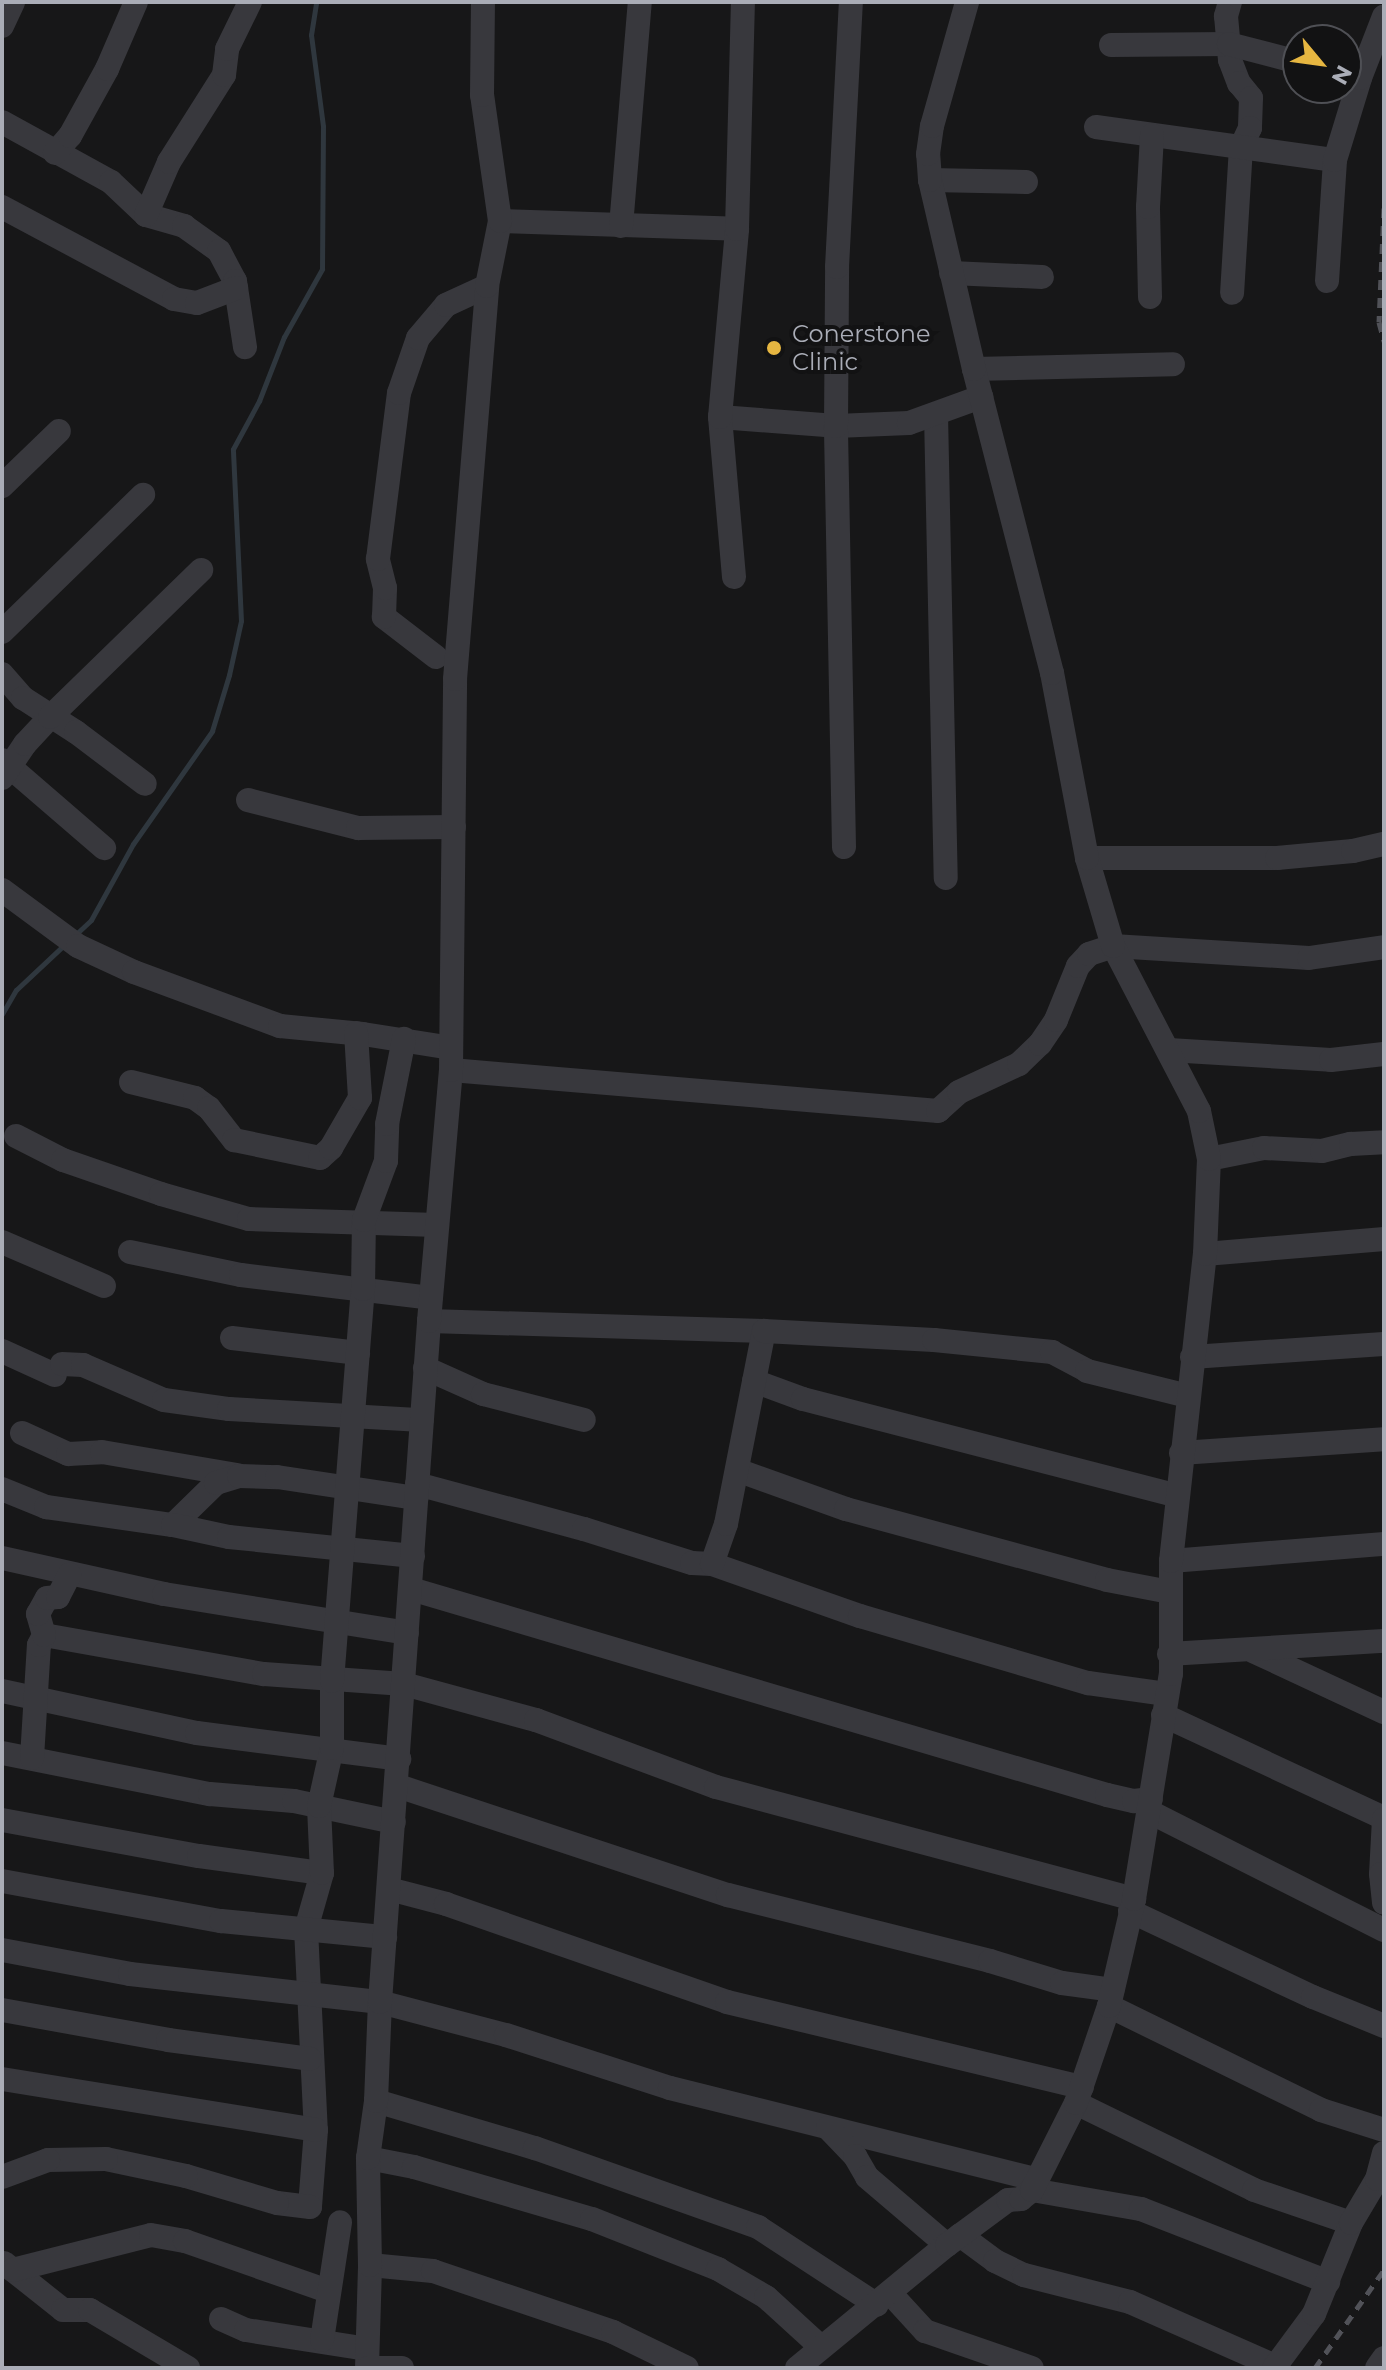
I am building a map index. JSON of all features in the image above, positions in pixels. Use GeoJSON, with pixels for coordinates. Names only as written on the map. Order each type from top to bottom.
{"type":"FeatureCollection","features":[{"type":"Feature","properties":{"kind":"street"},"geometry":{"type":"LineString","coordinates":[[2,26],[13,2]]}},
{"type":"Feature","properties":{"kind":"street"},"geometry":{"type":"LineString","coordinates":[[55,153],[70,136],[107,69],[136,2]]}},
{"type":"Feature","properties":{"kind":"street"},"geometry":{"type":"LineString","coordinates":[[146,215],[169,162],[224,75],[227,49],[250,2]]}},
{"type":"Feature","properties":{"kind":"street"},"geometry":{"type":"LineString","coordinates":[[367,2362],[370,2255],[368,2158],[376,2101],[380,2002],[398,1786],[425,1368],[451,1059],[455,679],[487,286],[500,221],[482,95],[483,2]]}},
{"type":"Feature","properties":{"kind":"street"},"geometry":{"type":"LineString","coordinates":[[621,226],[640,2]]}},
{"type":"Feature","properties":{"kind":"street"},"geometry":{"type":"LineString","coordinates":[[734,577],[720,417],[737,229],[743,2]]}},
{"type":"Feature","properties":{"kind":"street"},"geometry":{"type":"LineString","coordinates":[[844,847],[836,426],[837,267],[851,2]]}},
{"type":"Feature","properties":{"kind":"street"},"geometry":{"type":"LineString","coordinates":[[368,2158],[414,2167],[592,2219],[718,2269],[766,2297],[808,2361],[953,2240],[1008,2200],[1021,2199],[1035,2185],[1079,2095],[1111,1998],[1151,1806],[1164,1704],[1171,1674],[1171,1561],[1205,1254],[1209,1159],[1199,1111],[1113,946],[1087,858],[1052,673],[974,369],[930,180],[928,154],[932,126],[967,2]]}},
{"type":"Feature","properties":{"kind":"street"},"geometry":{"type":"LineString","coordinates":[[1230,2],[1226,16],[1230,60],[1239,83],[1251,98],[1250,128],[1241,147],[1232,293]]}},
{"type":"Feature","properties":{"kind":"street"},"geometry":{"type":"LineString","coordinates":[[1362,59],[1384,16]]}},
{"type":"Feature","properties":{"kind":"street"},"geometry":{"type":"LineString","coordinates":[[1111,45],[1229,44],[1282,58]]}},
{"type":"Feature","properties":{"kind":"street"},"geometry":{"type":"LineString","coordinates":[[1327,281],[1335,160],[1347,104]]}},
{"type":"Feature","properties":{"kind":"street"},"geometry":{"type":"LineString","coordinates":[[2,122],[111,182],[146,215],[184,226],[219,251],[231,268],[245,347]]}},
{"type":"Feature","properties":{"kind":"street"},"geometry":{"type":"LineString","coordinates":[[1096,127],[1335,160]]}},
{"type":"Feature","properties":{"kind":"street"},"geometry":{"type":"LineString","coordinates":[[1150,297],[1148,207],[1152,135]]}},
{"type":"Feature","properties":{"kind":"street"},"geometry":{"type":"LineString","coordinates":[[930,180],[1026,182]]}},
{"type":"Feature","properties":{"kind":"street"},"geometry":{"type":"LineString","coordinates":[[2,207],[174,299],[197,303],[236,288]]}},
{"type":"Feature","properties":{"kind":"street"},"geometry":{"type":"LineString","coordinates":[[500,221],[737,229]]}},
{"type":"Feature","properties":{"kind":"street"},"geometry":{"type":"LineString","coordinates":[[951,273],[1042,277]]}},
{"type":"Feature","properties":{"kind":"street"},"geometry":{"type":"LineString","coordinates":[[436,657],[384,617],[385,588],[378,559],[399,393],[418,338],[446,305],[487,286]]}},
{"type":"Feature","properties":{"kind":"street"},"geometry":{"type":"LineString","coordinates":[[974,369],[1173,364]]}},
{"type":"Feature","properties":{"kind":"street"},"geometry":{"type":"LineString","coordinates":[[720,417],[836,426],[909,423],[981,397]]}},
{"type":"Feature","properties":{"kind":"street"},"geometry":{"type":"LineString","coordinates":[[936,414],[946,878]]}},
{"type":"Feature","properties":{"kind":"street"},"geometry":{"type":"LineString","coordinates":[[2,486],[59,431]]}},
{"type":"Feature","properties":{"kind":"street"},"geometry":{"type":"LineString","coordinates":[[2,632],[143,495]]}},
{"type":"Feature","properties":{"kind":"street"},"geometry":{"type":"LineString","coordinates":[[104,848],[4,768],[50,717],[201,570]]}},
{"type":"Feature","properties":{"kind":"street"},"geometry":{"type":"LineString","coordinates":[[2,674],[23,698],[76,732],[145,784]]}},
{"type":"Feature","properties":{"kind":"street"},"geometry":{"type":"LineString","coordinates":[[248,800],[358,828],[454,827]]}},
{"type":"Feature","properties":{"kind":"street"},"geometry":{"type":"LineString","coordinates":[[1087,858],[1277,858],[1353,851],[1384,844]]}},
{"type":"Feature","properties":{"kind":"street"},"geometry":{"type":"LineString","coordinates":[[2,890],[71,940],[134,972],[280,1026],[404,1039],[451,1059],[938,1111],[959,1092],[1019,1064],[1040,1044],[1056,1020],[1078,966],[1089,954],[1113,946],[1309,958],[1384,947]]}},
{"type":"Feature","properties":{"kind":"street"},"geometry":{"type":"LineString","coordinates":[[131,1082],[195,1098],[209,1108],[234,1140],[284,1153],[320,1158],[331,1148],[360,1098],[356,1033]]}},
{"type":"Feature","properties":{"kind":"street"},"geometry":{"type":"LineString","coordinates":[[310,2207],[316,2130],[310,2059],[306,1929],[322,1873],[319,1806],[332,1748],[332,1681],[363,1289],[364,1220],[386,1161],[387,1124],[404,1039]]}},
{"type":"Feature","properties":{"kind":"street"},"geometry":{"type":"LineString","coordinates":[[1169,1050],[1317,1060],[1384,1054]]}},
{"type":"Feature","properties":{"kind":"street"},"geometry":{"type":"LineString","coordinates":[[16,1136],[89,1169],[249,1219],[364,1220],[437,1225]]}},
{"type":"Feature","properties":{"kind":"street"},"geometry":{"type":"LineString","coordinates":[[1209,1159],[1264,1148],[1322,1151],[1351,1144],[1384,1142]]}},
{"type":"Feature","properties":{"kind":"street"},"geometry":{"type":"LineString","coordinates":[[1205,1254],[1384,1239]]}},
{"type":"Feature","properties":{"kind":"street"},"geometry":{"type":"LineString","coordinates":[[2,1242],[104,1286]]}},
{"type":"Feature","properties":{"kind":"street"},"geometry":{"type":"LineString","coordinates":[[130,1252],[241,1275],[363,1289],[430,1309],[934,1340],[1052,1352],[1087,1371],[1188,1396]]}},
{"type":"Feature","properties":{"kind":"street"},"geometry":{"type":"LineString","coordinates":[[712,1564],[737,1470],[764,1331]]}},
{"type":"Feature","properties":{"kind":"street"},"geometry":{"type":"LineString","coordinates":[[232,1338],[358,1353]]}},
{"type":"Feature","properties":{"kind":"street"},"geometry":{"type":"LineString","coordinates":[[1192,1357],[1384,1344]]}},
{"type":"Feature","properties":{"kind":"street"},"geometry":{"type":"LineString","coordinates":[[2,1351],[58,1369],[83,1365],[164,1400],[229,1409],[422,1420]]}},
{"type":"Feature","properties":{"kind":"street"},"geometry":{"type":"LineString","coordinates":[[425,1368],[483,1394],[584,1420]]}},
{"type":"Feature","properties":{"kind":"street"},"geometry":{"type":"LineString","coordinates":[[754,1381],[803,1399],[1177,1496]]}},
{"type":"Feature","properties":{"kind":"street"},"geometry":{"type":"LineString","coordinates":[[22,1433],[68,1454],[102,1452],[239,1476],[417,1491],[584,1529],[692,1563],[712,1564],[860,1616],[1164,1704],[1384,1818],[1384,1903]]}},
{"type":"Feature","properties":{"kind":"street"},"geometry":{"type":"LineString","coordinates":[[1181,1453],[1384,1439]]}},
{"type":"Feature","properties":{"kind":"street"},"geometry":{"type":"LineString","coordinates":[[737,1470],[846,1509],[1107,1580],[1170,1592]]}},
{"type":"Feature","properties":{"kind":"street"},"geometry":{"type":"LineString","coordinates":[[173,1525],[216,1483],[239,1476]]}},
{"type":"Feature","properties":{"kind":"street"},"geometry":{"type":"LineString","coordinates":[[2,1489],[46,1507],[173,1525],[229,1537],[413,1556]]}},
{"type":"Feature","properties":{"kind":"street"},"geometry":{"type":"LineString","coordinates":[[1171,1561],[1384,1544]]}},
{"type":"Feature","properties":{"kind":"street"},"geometry":{"type":"LineString","coordinates":[[2,1558],[164,1594],[407,1633]]}},
{"type":"Feature","properties":{"kind":"street"},"geometry":{"type":"LineString","coordinates":[[32,1758],[39,1645],[44,1635],[38,1614],[47,1598],[58,1597],[69,1575]]}},
{"type":"Feature","properties":{"kind":"street"},"geometry":{"type":"LineString","coordinates":[[411,1589],[1151,1806],[1384,1930]]}},
{"type":"Feature","properties":{"kind":"street"},"geometry":{"type":"LineString","coordinates":[[44,1635],[264,1674],[404,1684],[536,1720],[716,1787],[1132,1905],[1313,1997],[1384,2026]]}},
{"type":"Feature","properties":{"kind":"street"},"geometry":{"type":"LineString","coordinates":[[1169,1654],[1384,1641]]}},
{"type":"Feature","properties":{"kind":"street"},"geometry":{"type":"LineString","coordinates":[[1253,1651],[1384,1712]]}},
{"type":"Feature","properties":{"kind":"street"},"geometry":{"type":"LineString","coordinates":[[2,1691],[197,1733],[399,1759]]}},
{"type":"Feature","properties":{"kind":"street"},"geometry":{"type":"LineString","coordinates":[[2,1753],[210,1794],[319,1806],[394,1822]]}},
{"type":"Feature","properties":{"kind":"street"},"geometry":{"type":"LineString","coordinates":[[398,1786],[728,1895],[990,1961],[1111,1998],[1321,2110],[1384,2130]]}},
{"type":"Feature","properties":{"kind":"street"},"geometry":{"type":"LineString","coordinates":[[2,1820],[199,1856],[322,1873]]}},
{"type":"Feature","properties":{"kind":"street"},"geometry":{"type":"LineString","coordinates":[[2,1881],[221,1921],[385,1937]]}},
{"type":"Feature","properties":{"kind":"street"},"geometry":{"type":"LineString","coordinates":[[389,1889],[446,1904],[727,2002],[1079,2095],[1254,2190],[1351,2223]]}},
{"type":"Feature","properties":{"kind":"street"},"geometry":{"type":"LineString","coordinates":[[2,1950],[130,1974],[380,2002],[506,2035],[670,2088],[1035,2185],[1141,2209],[1328,2282]]}},
{"type":"Feature","properties":{"kind":"street"},"geometry":{"type":"LineString","coordinates":[[2,2010],[168,2040],[310,2059]]}},
{"type":"Feature","properties":{"kind":"street"},"geometry":{"type":"LineString","coordinates":[[2,2079],[316,2130]]}},
{"type":"Feature","properties":{"kind":"street"},"geometry":{"type":"LineString","coordinates":[[376,2101],[535,2148],[758,2227],[883,2299],[925,2331],[1032,2368]]}},
{"type":"Feature","properties":{"kind":"street"},"geometry":{"type":"LineString","coordinates":[[828,2128],[855,2156],[867,2177],[953,2240],[1024,2275],[1130,2302],[1275,2367],[1305,2330],[1351,2223],[1373,2190],[1384,2153]]}},
{"type":"Feature","properties":{"kind":"street"},"geometry":{"type":"LineString","coordinates":[[2,2177],[48,2160],[106,2159],[186,2176],[277,2203],[310,2207],[340,2222],[370,2255],[433,2271],[613,2332],[687,2368]]}},
{"type":"Feature","properties":{"kind":"street"},"geometry":{"type":"LineString","coordinates":[[322,2340],[340,2222]]}},
{"type":"Feature","properties":{"kind":"street"},"geometry":{"type":"LineString","coordinates":[[7,2266],[151,2235],[185,2241],[328,2291]]}},
{"type":"Feature","properties":{"kind":"street"},"geometry":{"type":"LineString","coordinates":[[7,2266],[63,2310],[90,2310],[188,2368]]}},
{"type":"Feature","properties":{"kind":"street"},"geometry":{"type":"LineString","coordinates":[[221,2319],[246,2330],[322,2340],[367,2362],[402,2368]]}},
{"type":"Feature","properties":{"kind":"street"},"geometry":{"type":"LineString","coordinates":[[1377,2368],[1384,2358]]}},
{"type":"Feature","properties":{"kind":"waterway"},"geometry":{"type":"LineString","coordinates":[[75,935],[91,920],[133,844],[212,731],[229,675],[241,621],[233,449],[259,401],[284,337],[322,269],[323,126],[311,35],[316,2]]}},
{"type":"Feature","properties":{"kind":"waterway"},"geometry":{"type":"LineString","coordinates":[[2,1014],[16,990],[64,945]]}},
{"type":"Feature","properties":{"kind":"railway"},"geometry":{"type":"LineString","coordinates":[[1384,208],[1379,322],[1384,341]]}},
{"type":"Feature","properties":{"kind":"railway"},"geometry":{"type":"LineString","coordinates":[[1315,2368],[1384,2270]]}},
{"type":"Feature","properties":{"kind":"place","name":"Conerstone Clinic"},"geometry":{"type":"Point","coordinates":[774,348]}}]}
